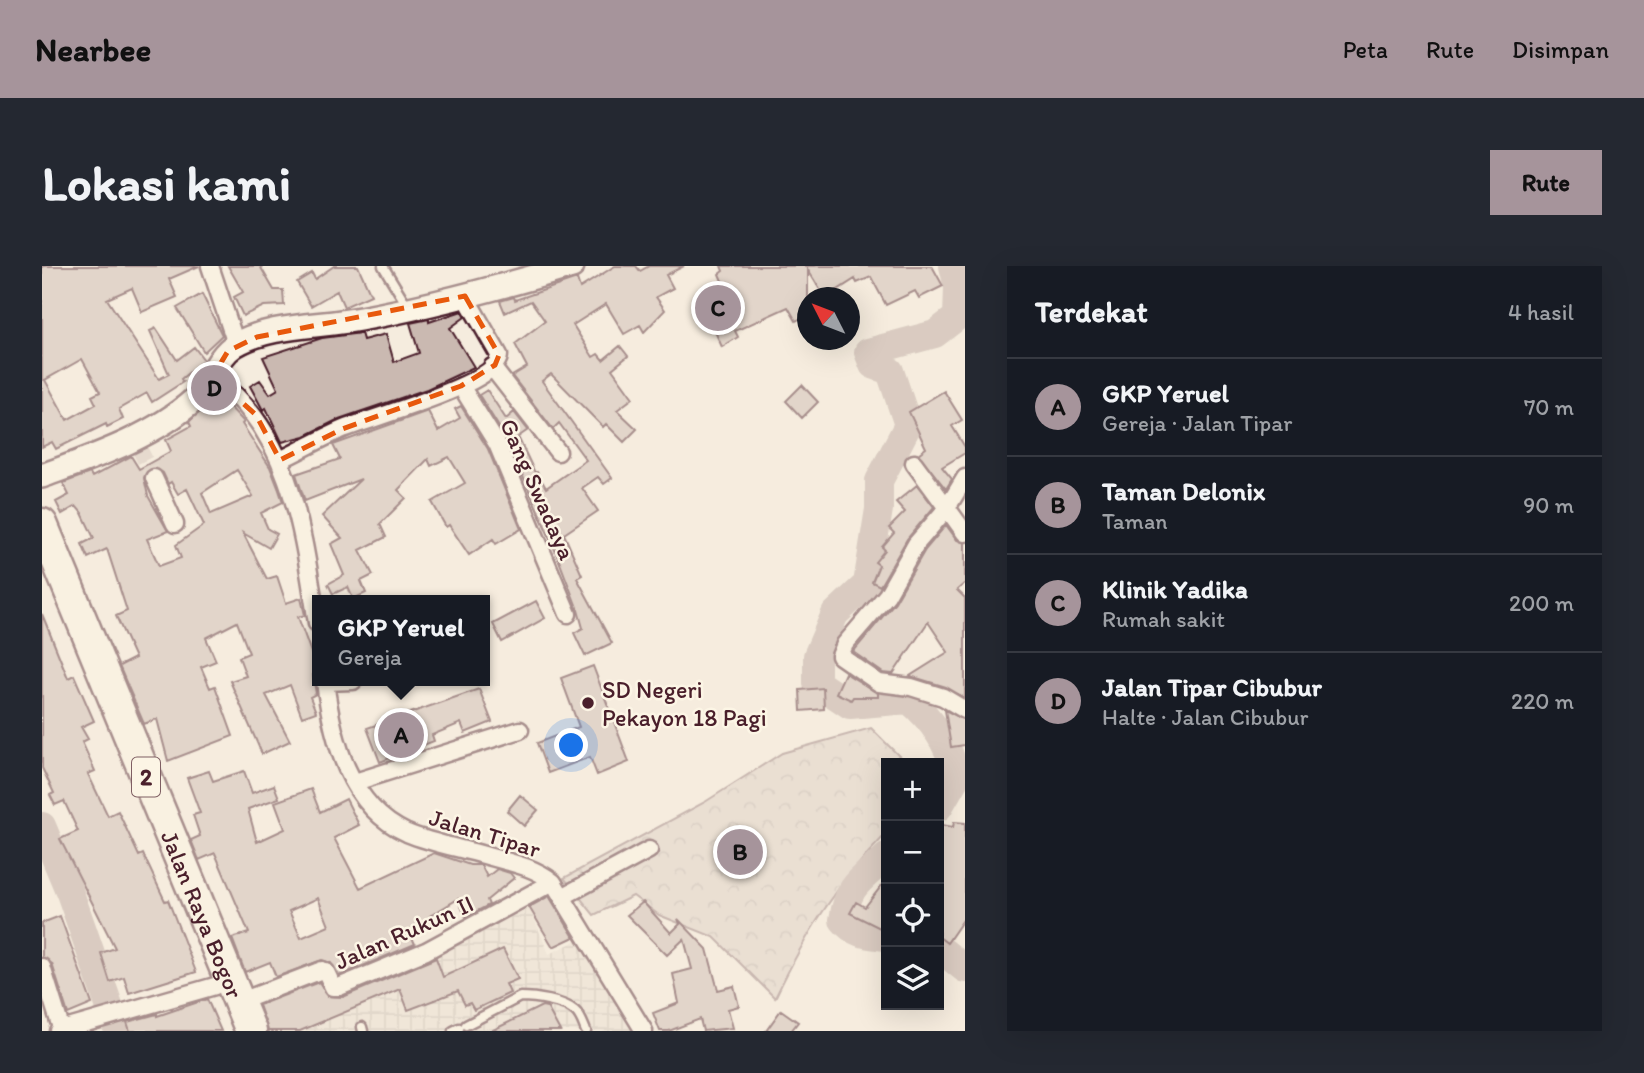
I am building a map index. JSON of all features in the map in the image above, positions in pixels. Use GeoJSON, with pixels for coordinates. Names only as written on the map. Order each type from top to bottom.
{"type":"FeatureCollection","features":[{"type":"Feature","properties":{"kind":"highway","name":"Jalan Raya Bogor"},"geometry":{"type":"LineString","coordinates":[[42,524],[227,994],[234,1031]]}},
{"type":"Feature","properties":{"kind":"highway","name":"Jalan Raya Bogor"},"geometry":{"type":"LineString","coordinates":[[42,569],[227,994],[251,1031]]}},
{"type":"Feature","properties":{"kind":"street"},"geometry":{"type":"LineString","coordinates":[[210,266],[236,344]]}},
{"type":"Feature","properties":{"kind":"street"},"geometry":{"type":"LineString","coordinates":[[42,476],[136,442],[189,404],[213,376],[224,355],[236,344],[270,334],[410,309],[572,266]]}},
{"type":"Feature","properties":{"kind":"street"},"geometry":{"type":"LineString","coordinates":[[280,460],[342,429],[461,386],[492,367],[499,360],[499,355],[465,296]]}},
{"type":"Feature","properties":{"kind":"street"},"geometry":{"type":"LineString","coordinates":[[492,367],[558,452]]}},
{"type":"Feature","properties":{"kind":"street"},"geometry":{"type":"LineString","coordinates":[[213,376],[256,415],[280,460],[296,512],[312,597]]}},
{"type":"Feature","properties":{"kind":"street","name":"Gang Swadaya"},"geometry":{"type":"LineString","coordinates":[[461,386],[497,444],[568,614]]}},
{"type":"Feature","properties":{"kind":"street"},"geometry":{"type":"LineString","coordinates":[[914,463],[965,533]]}},
{"type":"Feature","properties":{"kind":"street"},"geometry":{"type":"LineString","coordinates":[[154,478],[176,524]]}},
{"type":"Feature","properties":{"kind":"street"},"geometry":{"type":"LineString","coordinates":[[965,478],[947,508],[916,544],[887,595],[845,644],[840,656],[879,683],[911,687],[943,696],[965,710]]}},
{"type":"Feature","properties":{"kind":"street","name":"Jalan Tipar"},"geometry":{"type":"LineString","coordinates":[[326,686],[332,727],[355,782],[371,808],[384,820],[408,833],[531,869],[553,882],[645,1031]]}},
{"type":"Feature","properties":{"kind":"street"},"geometry":{"type":"LineString","coordinates":[[355,782],[520,730]]}},
{"type":"Feature","properties":{"kind":"street"},"geometry":{"type":"LineString","coordinates":[[564,896],[649,850]]}},
{"type":"Feature","properties":{"kind":"street","name":"Jalan Rukun II"},"geometry":{"type":"LineString","coordinates":[[227,994],[322,970],[336,988],[426,951],[553,882]]}},
{"type":"Feature","properties":{"kind":"street"},"geometry":{"type":"LineString","coordinates":[[42,967],[60,1031],[123,1013],[227,994]]}},
{"type":"Feature","properties":{"kind":"lane"},"geometry":{"type":"LineString","coordinates":[[383,266],[410,309]]}},
{"type":"Feature","properties":{"kind":"lane"},"geometry":{"type":"LineString","coordinates":[[459,1028],[520,998],[530,997],[571,1008],[579,1015],[586,1031]]}},
{"type":"Feature","properties":{"kind":"highlighted area"},"geometry":{"type":"Polygon","coordinates":[[[465,296],[499,355],[495,365],[461,386],[342,429],[280,460],[256,415],[213,376],[228,351],[257,337],[465,296]]]}},
{"type":"Feature","properties":{"kind":"shaded area"},"geometry":{"type":"Polygon","coordinates":[[[528,905],[549,954],[580,939],[644,1031],[267,1031],[252,996],[337,959],[347,983],[528,905]]]}},
{"type":"Feature","properties":{"kind":"green space"},"geometry":{"type":"Polygon","coordinates":[[[871,728],[901,758],[881,758],[881,839],[823,911],[775,998],[714,937],[659,915],[633,896],[594,915],[564,878],[705,802],[782,753],[871,728]]]}},
{"type":"Feature","properties":{"kind":"building"},"geometry":{"type":"Polygon","coordinates":[[[42,266],[199,266],[169,279],[177,297],[142,312],[132,288],[107,299],[159,379],[169,374],[150,331],[156,328],[177,360],[194,347],[204,360],[181,379],[183,382],[152,402],[147,393],[119,409],[123,419],[107,427],[106,424],[56,449],[52,442],[42,447],[42,266]],[[82,359],[45,380],[67,420],[96,404],[92,396],[100,392],[82,359]]]}},
{"type":"Feature","properties":{"kind":"building"},"geometry":{"type":"Polygon","coordinates":[[[228,266],[260,266],[274,290],[283,290],[284,305],[264,306],[243,316],[234,297],[243,292],[228,266]]]}},
{"type":"Feature","properties":{"kind":"building"},"geometry":{"type":"Polygon","coordinates":[[[334,266],[358,266],[371,295],[344,307],[337,291],[311,306],[297,282],[312,273],[315,279],[334,266]]]}},
{"type":"Feature","properties":{"kind":"building"},"geometry":{"type":"Polygon","coordinates":[[[615,266],[636,266],[640,271],[649,266],[684,266],[666,275],[673,288],[656,297],[665,310],[644,332],[640,325],[624,334],[606,304],[573,325],[593,357],[598,354],[603,360],[620,346],[628,356],[612,369],[633,398],[617,410],[637,429],[624,442],[606,424],[603,427],[551,374],[542,381],[612,478],[604,484],[598,477],[582,488],[598,511],[564,534],[582,575],[577,578],[612,643],[585,656],[574,633],[583,628],[578,610],[553,545],[507,440],[479,395],[487,390],[506,419],[514,412],[528,430],[518,437],[535,473],[537,472],[546,488],[586,460],[559,423],[553,429],[512,376],[527,367],[515,344],[545,321],[531,301],[505,313],[500,301],[514,297],[515,300],[577,279],[580,288],[615,266]]]}},
{"type":"Feature","properties":{"kind":"building"},"geometry":{"type":"Polygon","coordinates":[[[721,266],[932,266],[943,286],[919,298],[915,291],[886,305],[871,277],[857,283],[855,279],[842,287],[818,287],[808,270],[808,287],[797,287],[797,320],[788,307],[735,331],[738,337],[722,347],[698,294],[723,283],[719,274],[723,271],[721,266]]]}},
{"type":"Feature","properties":{"kind":"building"},"geometry":{"type":"Polygon","coordinates":[[[202,294],[222,335],[204,352],[177,308],[202,294]]]}},
{"type":"Feature","properties":{"kind":"building"},"geometry":{"type":"Polygon","coordinates":[[[462,311],[465,317],[450,328],[474,367],[427,389],[339,419],[305,436],[282,442],[266,408],[263,410],[250,386],[260,380],[270,394],[278,389],[263,357],[322,338],[361,333],[363,340],[386,334],[394,362],[419,353],[410,323],[429,319],[429,322],[462,311]]]}},
{"type":"Feature","properties":{"kind":"building"},"geometry":{"type":"Polygon","coordinates":[[[802,385],[818,402],[802,418],[786,401],[802,385]]]}},
{"type":"Feature","properties":{"kind":"building"},"geometry":{"type":"Polygon","coordinates":[[[944,391],[962,420],[952,426],[965,447],[965,453],[942,467],[952,479],[946,489],[918,454],[926,448],[909,412],[944,391]]]}},
{"type":"Feature","properties":{"kind":"building"},"geometry":{"type":"Polygon","coordinates":[[[217,393],[244,422],[242,424],[270,467],[283,502],[261,513],[268,529],[277,534],[269,548],[243,533],[267,579],[277,576],[286,603],[301,598],[305,615],[298,617],[312,655],[312,686],[315,686],[316,694],[310,697],[316,712],[302,717],[290,685],[266,695],[290,741],[262,754],[230,681],[246,676],[239,657],[249,653],[237,622],[206,638],[216,661],[201,667],[210,688],[215,686],[233,736],[168,761],[157,719],[144,724],[119,666],[135,658],[116,616],[127,611],[107,549],[88,558],[82,544],[94,538],[82,513],[76,506],[62,514],[56,502],[69,495],[63,483],[90,473],[92,477],[131,456],[139,469],[171,451],[166,440],[191,426],[189,422],[217,393]],[[156,468],[149,469],[144,478],[148,496],[168,531],[147,539],[159,566],[181,558],[176,545],[204,525],[187,489],[178,494],[171,482],[168,484],[163,473],[156,468]],[[237,470],[202,493],[211,514],[253,496],[237,470]]]}},
{"type":"Feature","properties":{"kind":"building"},"geometry":{"type":"Polygon","coordinates":[[[461,406],[488,449],[521,529],[496,544],[493,539],[469,555],[449,525],[446,527],[432,502],[465,483],[449,457],[431,466],[428,459],[398,490],[406,498],[380,524],[386,537],[360,550],[373,575],[361,581],[366,593],[351,595],[348,587],[333,594],[328,584],[344,575],[331,544],[342,538],[322,516],[361,479],[305,501],[296,474],[340,459],[333,445],[428,411],[438,431],[460,418],[455,409],[461,406]]]}},
{"type":"Feature","properties":{"kind":"building"},"geometry":{"type":"Polygon","coordinates":[[[917,485],[934,507],[907,539],[880,586],[872,582],[879,565],[875,562],[885,550],[882,547],[894,533],[889,528],[905,512],[896,502],[917,485]]]}},
{"type":"Feature","properties":{"kind":"building"},"geometry":{"type":"Polygon","coordinates":[[[946,525],[957,540],[965,543],[965,583],[957,590],[965,598],[965,698],[946,687],[910,676],[948,652],[928,622],[893,674],[883,673],[853,652],[895,602],[925,550],[946,525]]]}},
{"type":"Feature","properties":{"kind":"building"},"geometry":{"type":"Polygon","coordinates":[[[536,601],[545,618],[502,642],[493,624],[536,601]]]}},
{"type":"Feature","properties":{"kind":"building"},"geometry":{"type":"Polygon","coordinates":[[[42,614],[68,678],[74,675],[94,721],[81,727],[88,739],[82,742],[95,771],[88,774],[108,816],[118,811],[139,856],[143,854],[165,901],[168,900],[196,972],[129,993],[124,977],[110,982],[101,953],[115,948],[60,839],[78,831],[64,801],[55,805],[50,795],[54,793],[42,768],[42,614]]]}},
{"type":"Feature","properties":{"kind":"building","name":"SD Negeri Pekayon 18 Pagi"},"geometry":{"type":"Polygon","coordinates":[[[593,666],[629,762],[597,775],[590,757],[548,773],[537,743],[579,727],[561,678],[593,666]]]}},
{"type":"Feature","properties":{"kind":"building"},"geometry":{"type":"Polygon","coordinates":[[[845,673],[878,693],[878,697],[853,697],[851,700],[836,693],[845,673]]]}},
{"type":"Feature","properties":{"kind":"building"},"geometry":{"type":"Polygon","coordinates":[[[823,688],[824,709],[801,711],[800,690],[823,688]]]}},
{"type":"Feature","properties":{"kind":"building"},"geometry":{"type":"Polygon","coordinates":[[[479,689],[492,722],[465,733],[461,723],[432,735],[434,741],[380,762],[367,728],[479,689]]]}},
{"type":"Feature","properties":{"kind":"building"},"geometry":{"type":"Polygon","coordinates":[[[945,710],[965,720],[965,745],[951,747],[945,710]]]}},
{"type":"Feature","properties":{"kind":"building"},"geometry":{"type":"Polygon","coordinates":[[[209,771],[213,781],[244,771],[252,793],[274,785],[279,798],[248,809],[257,842],[285,829],[275,802],[311,789],[320,812],[346,799],[359,825],[334,838],[360,888],[434,853],[470,865],[481,865],[487,877],[497,869],[510,873],[514,878],[487,900],[489,905],[466,917],[458,899],[430,916],[432,920],[409,931],[415,944],[339,976],[331,963],[322,960],[276,977],[270,962],[245,972],[232,938],[249,933],[215,853],[199,860],[191,840],[200,836],[193,815],[200,813],[187,778],[209,771]],[[318,898],[289,911],[301,938],[329,926],[318,898]]]}},
{"type":"Feature","properties":{"kind":"building"},"geometry":{"type":"Polygon","coordinates":[[[520,795],[538,810],[524,826],[507,811],[520,795]]]}},
{"type":"Feature","properties":{"kind":"building"},"geometry":{"type":"Polygon","coordinates":[[[954,822],[965,823],[965,917],[947,943],[944,941],[944,826],[953,827],[954,822]]]}},
{"type":"Feature","properties":{"kind":"building"},"geometry":{"type":"Polygon","coordinates":[[[881,886],[881,928],[850,913],[856,902],[865,907],[881,886]]]}},
{"type":"Feature","properties":{"kind":"building"},"geometry":{"type":"Polygon","coordinates":[[[549,896],[574,937],[553,947],[529,907],[549,896]]]}},
{"type":"Feature","properties":{"kind":"building"},"geometry":{"type":"Polygon","coordinates":[[[643,902],[671,933],[680,924],[678,919],[707,949],[718,990],[734,986],[739,1006],[728,1009],[733,1028],[703,1031],[700,1019],[669,1031],[660,1031],[653,1013],[679,1003],[673,974],[692,969],[684,939],[667,955],[627,915],[643,902]]]}},
{"type":"Feature","properties":{"kind":"building"},"geometry":{"type":"Polygon","coordinates":[[[60,916],[92,1004],[68,1014],[52,964],[42,957],[42,923],[60,916]]]}},
{"type":"Feature","properties":{"kind":"building"},"geometry":{"type":"Polygon","coordinates":[[[503,949],[518,979],[506,984],[510,993],[474,1010],[470,1003],[465,1005],[458,991],[408,1010],[400,989],[300,1031],[268,1031],[259,1005],[319,982],[328,996],[343,997],[436,958],[443,977],[503,949]]]}},
{"type":"Feature","properties":{"kind":"building"},"geometry":{"type":"Polygon","coordinates":[[[207,999],[221,1031],[130,1031],[127,1022],[157,1016],[207,999]]]}},
{"type":"Feature","properties":{"kind":"building"},"geometry":{"type":"Polygon","coordinates":[[[542,1006],[547,1007],[560,1031],[491,1031],[542,1006]]]}},
{"type":"Feature","properties":{"kind":"building"},"geometry":{"type":"Polygon","coordinates":[[[781,1010],[798,1022],[791,1031],[766,1031],[781,1010]]]}},
{"type":"Feature","properties":{"kind":"waterway"},"geometry":{"type":"LineString","coordinates":[[944,798],[957,776],[944,743],[926,716],[909,700],[850,705],[817,683],[817,656],[835,614],[867,584],[879,509],[879,481],[908,425],[890,371],[873,365],[868,352],[935,334],[957,317],[958,287],[953,266]]}},
{"type":"Feature","properties":{"kind":"waterway"},"geometry":{"type":"LineString","coordinates":[[42,826],[70,893],[118,1031]]}},
{"type":"Feature","properties":{"kind":"waterway"},"geometry":{"type":"LineString","coordinates":[[881,861],[852,890],[843,920],[857,931],[881,936]]}},
{"type":"Feature","properties":{"kind":"waterway"},"geometry":{"type":"LineString","coordinates":[[944,952],[965,969]]}},
{"type":"Feature","properties":{"kind":"tunnel"},"geometry":{"type":"LineString","coordinates":[[138,446],[154,478]]}},
{"type":"Feature","properties":{"kind":"place","name":"Klinik Yadika"},"geometry":{"type":"Point","coordinates":[718,308]}},
{"type":"Feature","properties":{"kind":"place","name":"Jalan Tipar Cibubur"},"geometry":{"type":"Point","coordinates":[214,388]}},
{"type":"Feature","properties":{"kind":"place","name":"SD Negeri Pekayon 18 Pagi"},"geometry":{"type":"Point","coordinates":[588,703]}},
{"type":"Feature","properties":{"kind":"place","name":"GKP Yeruel"},"geometry":{"type":"Point","coordinates":[401,735]}},
{"type":"Feature","properties":{"kind":"place","name":"Taman Delonix"},"geometry":{"type":"Point","coordinates":[740,852]}}]}
